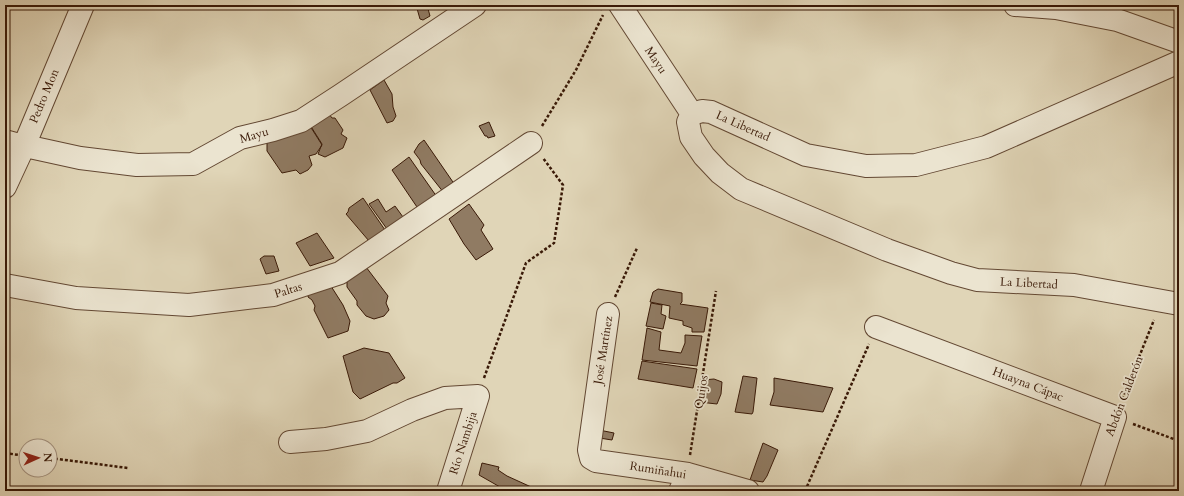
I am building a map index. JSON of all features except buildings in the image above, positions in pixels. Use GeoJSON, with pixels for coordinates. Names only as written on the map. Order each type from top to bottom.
{"type":"FeatureCollection","features":[{"type":"Feature","properties":{"kind":"street","name":"Pedro Mon"},"geometry":{"type":"LineString","coordinates":[[5,187],[14,143],[83,5]]}},
{"type":"Feature","properties":{"kind":"street","name":"Mayu"},"geometry":{"type":"LineString","coordinates":[[14,143],[80,158],[137,165],[193,164],[240,138],[301,121],[475,5]]}},
{"type":"Feature","properties":{"kind":"street","name":"Mayu"},"geometry":{"type":"LineString","coordinates":[[620,5],[692,114]]}},
{"type":"Feature","properties":{"kind":"street"},"geometry":{"type":"LineString","coordinates":[[1015,5],[1056,8],[1117,20],[1179,42]]}},
{"type":"Feature","properties":{"kind":"street","name":"La Libertad"},"geometry":{"type":"LineString","coordinates":[[1170,303],[1074,285],[977,280],[951,273],[887,250],[741,189],[704,156],[691,137],[688,122],[692,114],[702,111],[711,112],[806,155],[866,166],[916,165],[986,147],[1179,62]]}},
{"type":"Feature","properties":{"kind":"street","name":"Paltas"},"geometry":{"type":"LineString","coordinates":[[5,285],[76,298],[189,304],[273,295],[340,273],[531,143]]}},
{"type":"Feature","properties":{"kind":"street","name":"José Martínez"},"geometry":{"type":"LineString","coordinates":[[591,458],[589,450],[608,314]]}},
{"type":"Feature","properties":{"kind":"street","name":"Huayna Cápac"},"geometry":{"type":"LineString","coordinates":[[876,328],[1115,417]]}},
{"type":"Feature","properties":{"kind":"street"},"geometry":{"type":"LineString","coordinates":[[290,442],[326,439],[367,432],[412,410],[445,398],[478,396]]}},
{"type":"Feature","properties":{"kind":"street","name":"Río Nambija"},"geometry":{"type":"LineString","coordinates":[[448,491],[478,396]]}},
{"type":"Feature","properties":{"kind":"street","name":"Abdón Calderón"},"geometry":{"type":"LineString","coordinates":[[1091,491],[1115,417]]}},
{"type":"Feature","properties":{"kind":"street","name":"Rumiñahui"},"geometry":{"type":"LineString","coordinates":[[591,458],[596,461],[684,482],[748,491]]}},
{"type":"Feature","properties":{"kind":"path"},"geometry":{"type":"LineString","coordinates":[[478,396],[526,263],[554,243],[563,185],[531,143],[576,70],[606,9],[540,5]]}},
{"type":"Feature","properties":{"kind":"path","name":"José Martínez"},"geometry":{"type":"LineString","coordinates":[[608,314],[638,248]]}},
{"type":"Feature","properties":{"kind":"path","name":"Quijos"},"geometry":{"type":"LineString","coordinates":[[684,482],[716,291]]}},
{"type":"Feature","properties":{"kind":"path","name":"Abdón Calderón"},"geometry":{"type":"LineString","coordinates":[[1115,417],[1170,303]]}},
{"type":"Feature","properties":{"kind":"path"},"geometry":{"type":"LineString","coordinates":[[805,491],[876,328]]}},
{"type":"Feature","properties":{"kind":"path"},"geometry":{"type":"LineString","coordinates":[[1115,417],[1179,441]]}},
{"type":"Feature","properties":{"kind":"path"},"geometry":{"type":"LineString","coordinates":[[5,453],[18,455]]}},
{"type":"Feature","properties":{"kind":"path"},"geometry":{"type":"LineString","coordinates":[[58,459],[128,468]]}}]}
